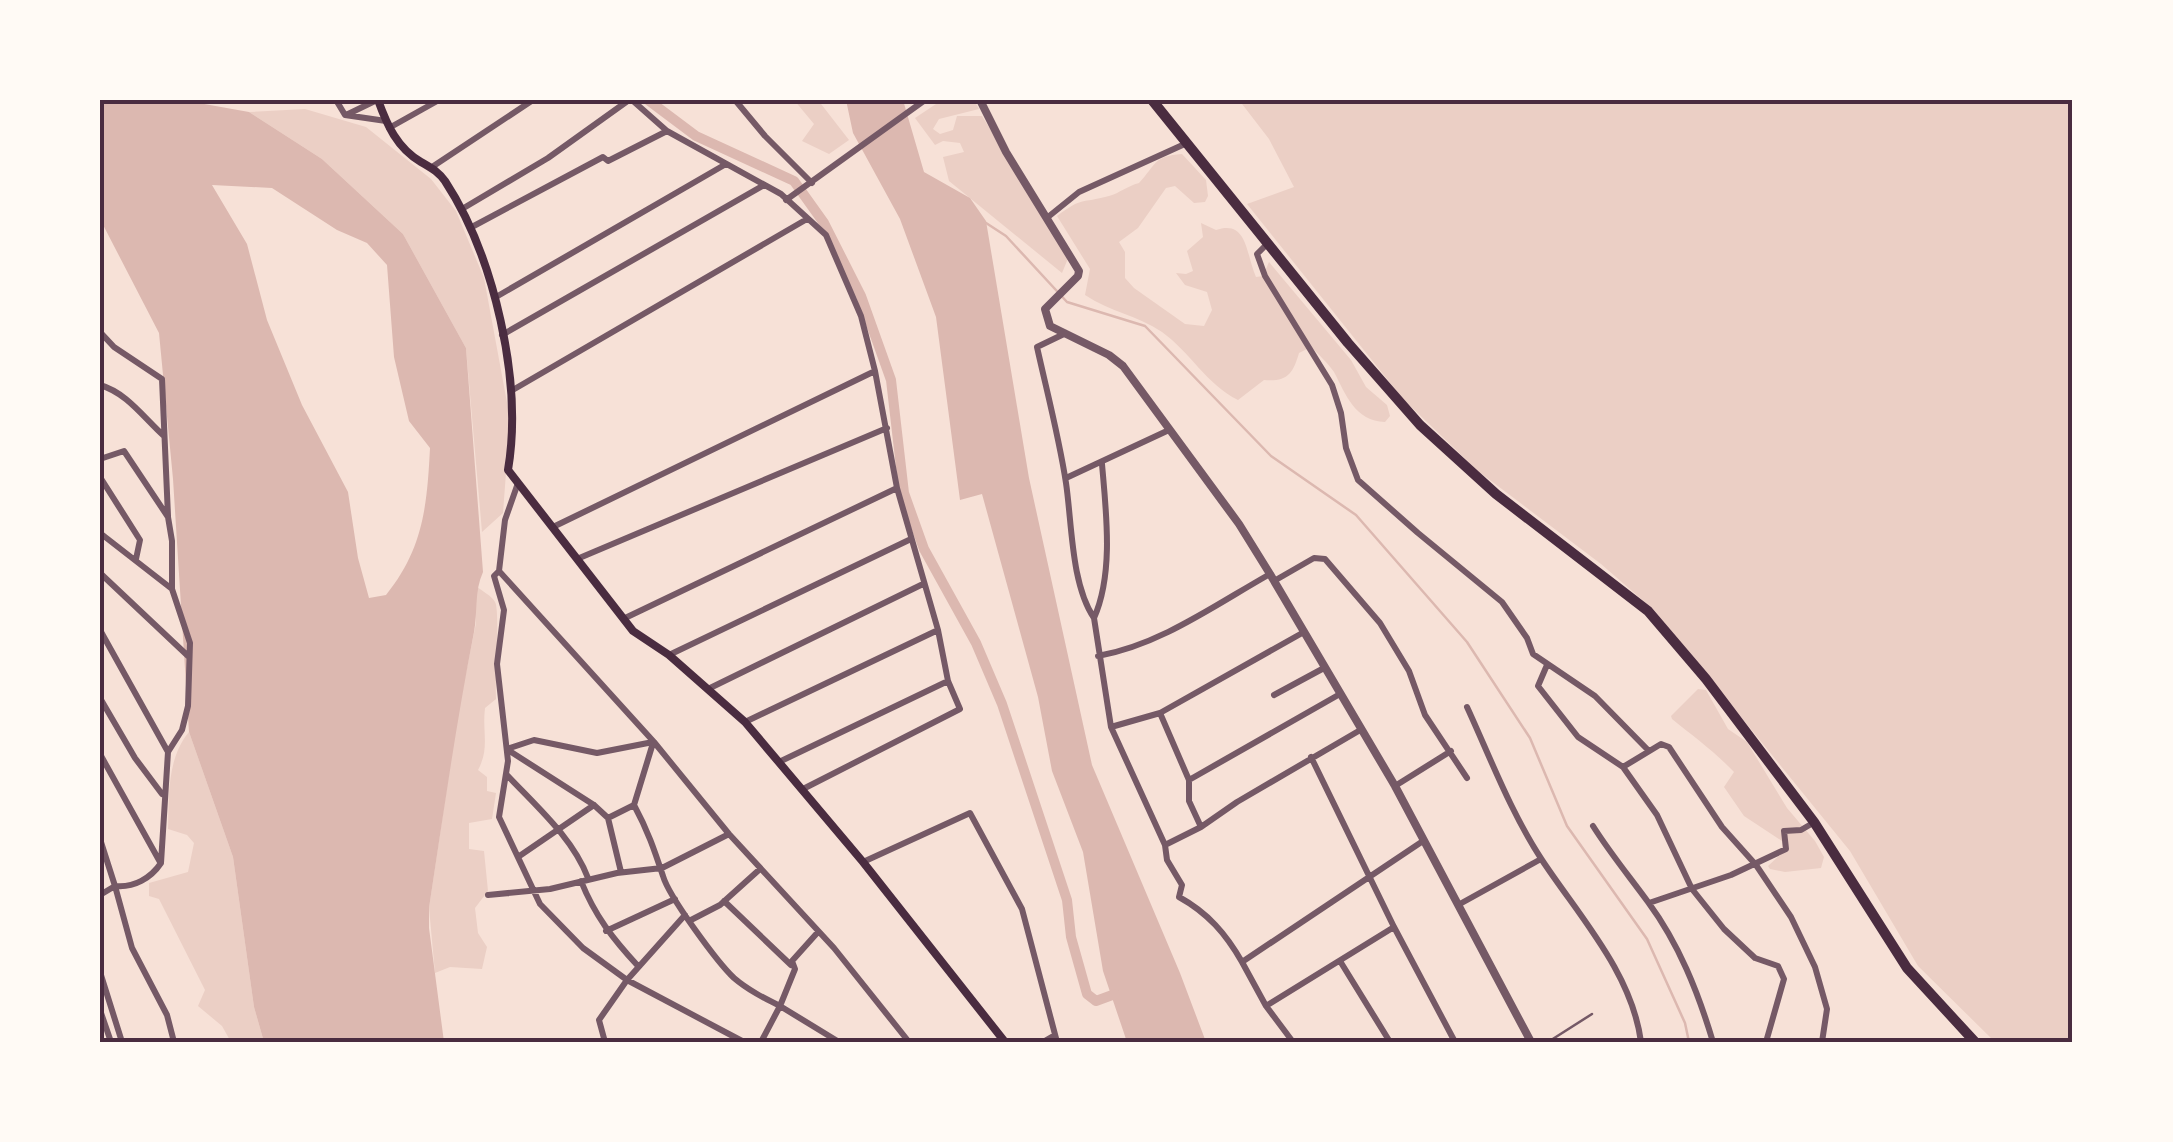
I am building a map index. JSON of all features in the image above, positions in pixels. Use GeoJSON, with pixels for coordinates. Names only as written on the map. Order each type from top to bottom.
{"type":"FeatureCollection","features":[{"type":"Feature","properties":{"kind":"highway"},"geometry":{"type":"LineString","coordinates":[[1152,100],[1348,343],[1420,425],[1496,494],[1648,611],[1706,679],[1814,822],[1907,968],[1975,1042]]}},
{"type":"Feature","properties":{"kind":"main road"},"geometry":{"type":"LineString","coordinates":[[378,100],[388,125],[419,161],[442,176],[462,210],[496,297],[514,433],[508,470],[633,631],[669,654],[745,722],[864,862],[1005,1042]]}},
{"type":"Feature","properties":{"kind":"street"},"geometry":{"type":"LineString","coordinates":[[336,100],[345,115],[388,125],[439,100]]}},
{"type":"Feature","properties":{"kind":"street"},"geometry":{"type":"LineString","coordinates":[[345,115],[378,100]]}},
{"type":"Feature","properties":{"kind":"street"},"geometry":{"type":"LineString","coordinates":[[432,166],[533,100]]}},
{"type":"Feature","properties":{"kind":"street"},"geometry":{"type":"LineString","coordinates":[[462,210],[548,158],[630,100],[666,131],[786,200],[826,235],[861,316],[898,488],[938,630],[948,681],[960,709],[803,789]]}},
{"type":"Feature","properties":{"kind":"street"},"geometry":{"type":"LineString","coordinates":[[736,100],[765,136],[812,182]]}},
{"type":"Feature","properties":{"kind":"street"},"geometry":{"type":"LineString","coordinates":[[786,200],[925,100]]}},
{"type":"Feature","properties":{"kind":"street"},"geometry":{"type":"LineString","coordinates":[[980,100],[1006,152],[1076,260],[1078,276],[1045,309],[1050,326],[1116,360],[1239,524],[1396,786],[1528,1041]]}},
{"type":"Feature","properties":{"kind":"street"},"geometry":{"type":"LineString","coordinates":[[470,228],[603,157],[608,161],[666,131]]}},
{"type":"Feature","properties":{"kind":"street"},"geometry":{"type":"LineString","coordinates":[[1048,217],[1079,192],[1186,143]]}},
{"type":"Feature","properties":{"kind":"street"},"geometry":{"type":"LineString","coordinates":[[496,297],[727,163]]}},
{"type":"Feature","properties":{"kind":"street"},"geometry":{"type":"LineString","coordinates":[[502,335],[764,185]]}},
{"type":"Feature","properties":{"kind":"street"},"geometry":{"type":"LineString","coordinates":[[511,391],[806,219]]}},
{"type":"Feature","properties":{"kind":"street"},"geometry":{"type":"LineString","coordinates":[[1268,243],[1256,254],[1265,276],[1332,385],[1342,413],[1346,448],[1358,480],[1502,602],[1527,638],[1533,654],[1596,696],[1648,750]]}},
{"type":"Feature","properties":{"kind":"street"},"geometry":{"type":"LineString","coordinates":[[100,332],[114,347],[162,379],[172,589],[190,643],[185,718],[168,752],[160,863],[152,877],[115,886],[100,895]]}},
{"type":"Feature","properties":{"kind":"street"},"geometry":{"type":"LineString","coordinates":[[1064,334],[1038,347],[1065,478],[1080,582],[1085,605],[1094,618]]}},
{"type":"Feature","properties":{"kind":"street"},"geometry":{"type":"LineString","coordinates":[[552,528],[875,371]]}},
{"type":"Feature","properties":{"kind":"street"},"geometry":{"type":"LineString","coordinates":[[100,385],[115,389],[165,438]]}},
{"type":"Feature","properties":{"kind":"street"},"geometry":{"type":"LineString","coordinates":[[577,559],[887,428]]}},
{"type":"Feature","properties":{"kind":"street"},"geometry":{"type":"LineString","coordinates":[[1065,478],[1168,430]]}},
{"type":"Feature","properties":{"kind":"street"},"geometry":{"type":"LineString","coordinates":[[100,459],[124,451],[168,517]]}},
{"type":"Feature","properties":{"kind":"street"},"geometry":{"type":"LineString","coordinates":[[1102,464],[1105,564],[1094,618],[1111,727],[1165,845],[1167,860],[1182,885],[1179,897],[1227,935],[1266,1006],[1293,1042]]}},
{"type":"Feature","properties":{"kind":"street"},"geometry":{"type":"LineString","coordinates":[[100,476],[140,540],[136,559]]}},
{"type":"Feature","properties":{"kind":"street"},"geometry":{"type":"LineString","coordinates":[[518,483],[504,520],[499,570],[494,576],[504,610],[497,664],[507,749],[500,816],[540,904],[582,948],[627,980],[744,1042]]}},
{"type":"Feature","properties":{"kind":"street"},"geometry":{"type":"LineString","coordinates":[[624,619],[898,488]]}},
{"type":"Feature","properties":{"kind":"street"},"geometry":{"type":"LineString","coordinates":[[100,533],[172,589]]}},
{"type":"Feature","properties":{"kind":"street"},"geometry":{"type":"LineString","coordinates":[[669,654],[911,539]]}},
{"type":"Feature","properties":{"kind":"street"},"geometry":{"type":"LineString","coordinates":[[1098,656],[1126,651],[1155,639],[1272,577],[1314,558],[1325,559],[1380,623],[1409,671],[1425,715],[1468,778]]}},
{"type":"Feature","properties":{"kind":"street"},"geometry":{"type":"LineString","coordinates":[[499,570],[654,742],[728,834],[818,932],[909,1042]]}},
{"type":"Feature","properties":{"kind":"street"},"geometry":{"type":"LineString","coordinates":[[100,572],[189,657]]}},
{"type":"Feature","properties":{"kind":"street"},"geometry":{"type":"LineString","coordinates":[[708,689],[923,584]]}},
{"type":"Feature","properties":{"kind":"street"},"geometry":{"type":"LineString","coordinates":[[100,630],[168,752]]}},
{"type":"Feature","properties":{"kind":"street"},"geometry":{"type":"LineString","coordinates":[[745,722],[938,630]]}},
{"type":"Feature","properties":{"kind":"street"},"geometry":{"type":"LineString","coordinates":[[1111,727],[1160,713],[1304,632]]}},
{"type":"Feature","properties":{"kind":"street"},"geometry":{"type":"LineString","coordinates":[[1546,665],[1538,686],[1578,737],[1624,767],[1657,815],[1692,890],[1724,929],[1755,958],[1782,971],[1784,979],[1766,1042]]}},
{"type":"Feature","properties":{"kind":"street"},"geometry":{"type":"LineString","coordinates":[[1274,694],[1324,668]]}},
{"type":"Feature","properties":{"kind":"street"},"geometry":{"type":"LineString","coordinates":[[779,762],[948,681]]}},
{"type":"Feature","properties":{"kind":"street"},"geometry":{"type":"LineString","coordinates":[[1189,780],[1340,694]]}},
{"type":"Feature","properties":{"kind":"street"},"geometry":{"type":"LineString","coordinates":[[100,698],[134,758],[163,796]]}},
{"type":"Feature","properties":{"kind":"street"},"geometry":{"type":"LineString","coordinates":[[1467,707],[1541,859],[1618,976],[1638,1020],[1641,1042]]}},
{"type":"Feature","properties":{"kind":"street"},"geometry":{"type":"LineString","coordinates":[[1160,713],[1189,780],[1189,801],[1201,827]]}},
{"type":"Feature","properties":{"kind":"street"},"geometry":{"type":"LineString","coordinates":[[1165,845],[1362,728]]}},
{"type":"Feature","properties":{"kind":"street"},"geometry":{"type":"LineString","coordinates":[[507,749],[534,740],[597,753],[654,742]]}},
{"type":"Feature","properties":{"kind":"street"},"geometry":{"type":"LineString","coordinates":[[654,742],[634,805],[657,849],[663,878],[730,974],[750,991],[839,1042]]}},
{"type":"Feature","properties":{"kind":"street"},"geometry":{"type":"LineString","coordinates":[[1624,767],[1648,750],[1661,744],[1669,746],[1722,827],[1756,865],[1790,917],[1815,967],[1827,1009],[1822,1042]]}},
{"type":"Feature","properties":{"kind":"street"},"geometry":{"type":"LineString","coordinates":[[507,749],[594,804],[608,818],[621,872]]}},
{"type":"Feature","properties":{"kind":"street"},"geometry":{"type":"LineString","coordinates":[[1396,786],[1451,751]]}},
{"type":"Feature","properties":{"kind":"street"},"geometry":{"type":"LineString","coordinates":[[100,754],[160,863]]}},
{"type":"Feature","properties":{"kind":"street"},"geometry":{"type":"LineString","coordinates":[[1311,758],[1456,1042]]}},
{"type":"Feature","properties":{"kind":"street"},"geometry":{"type":"LineString","coordinates":[[506,774],[582,862],[591,907],[606,931],[638,966]]}},
{"type":"Feature","properties":{"kind":"street"},"geometry":{"type":"LineString","coordinates":[[518,857],[594,804]]}},
{"type":"Feature","properties":{"kind":"street"},"geometry":{"type":"LineString","coordinates":[[608,818],[634,805]]}},
{"type":"Feature","properties":{"kind":"street"},"geometry":{"type":"LineString","coordinates":[[864,862],[970,813],[1022,909],[1056,1039],[1043,1042]]}},
{"type":"Feature","properties":{"kind":"street"},"geometry":{"type":"LineString","coordinates":[[1650,903],[1756,865],[1786,849],[1784,832],[1801,830],[1814,822]]}},
{"type":"Feature","properties":{"kind":"street"},"geometry":{"type":"LineString","coordinates":[[1593,826],[1613,859],[1650,903],[1696,986],[1712,1042]]}},
{"type":"Feature","properties":{"kind":"street"},"geometry":{"type":"LineString","coordinates":[[488,896],[534,892],[621,872],[662,868],[728,834]]}},
{"type":"Feature","properties":{"kind":"street"},"geometry":{"type":"LineString","coordinates":[[100,839],[132,948],[167,1016],[174,1042]]}},
{"type":"Feature","properties":{"kind":"street"},"geometry":{"type":"LineString","coordinates":[[1242,962],[1424,841]]}},
{"type":"Feature","properties":{"kind":"street"},"geometry":{"type":"LineString","coordinates":[[1458,905],[1541,859]]}},
{"type":"Feature","properties":{"kind":"street"},"geometry":{"type":"LineString","coordinates":[[605,1042],[600,1034],[600,1020],[638,966],[688,917],[724,901],[760,869]]}},
{"type":"Feature","properties":{"kind":"street"},"geometry":{"type":"LineString","coordinates":[[606,931],[676,899]]}},
{"type":"Feature","properties":{"kind":"street"},"geometry":{"type":"LineString","coordinates":[[724,901],[796,969]]}},
{"type":"Feature","properties":{"kind":"street"},"geometry":{"type":"LineString","coordinates":[[1266,1006],[1394,927]]}},
{"type":"Feature","properties":{"kind":"street"},"geometry":{"type":"LineString","coordinates":[[761,1042],[796,969],[792,961],[818,932]]}},
{"type":"Feature","properties":{"kind":"street"},"geometry":{"type":"LineString","coordinates":[[1340,961],[1390,1042]]}},
{"type":"Feature","properties":{"kind":"street"},"geometry":{"type":"LineString","coordinates":[[100,972],[122,1042]]}},
{"type":"Feature","properties":{"kind":"street"},"geometry":{"type":"LineString","coordinates":[[100,1010],[111,1042]]}},
{"type":"Feature","properties":{"kind":"lane"},"geometry":{"type":"LineString","coordinates":[[1548,1042],[1592,1014]]}},
{"type":"Feature","properties":{"kind":"shaded area"},"geometry":{"type":"Polygon","coordinates":[[[100,100],[182,100],[249,112],[322,159],[403,234],[466,348],[483,572],[429,908],[444,1042],[264,1042],[254,1007],[233,857],[189,732],[173,479],[159,333],[100,219],[100,100]],[[212,185],[247,244],[267,320],[302,405],[348,492],[358,558],[369,598],[386,595],[408,561],[421,526],[430,448],[409,421],[394,357],[387,265],[367,243],[337,230],[272,188],[212,185]]]}},
{"type":"Feature","properties":{"kind":"shaded area"},"geometry":{"type":"Polygon","coordinates":[[[794,100],[818,100],[849,140],[829,154],[802,141],[814,124],[794,100]]]}},
{"type":"Feature","properties":{"kind":"shaded area"},"geometry":{"type":"Polygon","coordinates":[[[846,100],[903,100],[924,172],[970,198],[986,221],[1029,478],[1092,765],[1206,1042],[1127,1042],[1103,971],[1083,852],[1052,771],[1038,697],[982,494],[960,500],[936,317],[900,219],[853,133],[846,100]]]}},
{"type":"Feature","properties":{"kind":"shaded area"},"geometry":{"type":"Polygon","coordinates":[[[942,100],[974,100],[979,109],[939,119],[933,129],[940,134],[953,130],[957,116],[982,116],[1069,256],[1062,273],[949,181],[943,157],[964,152],[960,143],[943,141],[935,145],[915,118],[942,100]]]}},
{"type":"Feature","properties":{"kind":"shaded area"},"geometry":{"type":"Polygon","coordinates":[[[1239,100],[2073,100],[2073,1042],[1995,1042],[1918,966],[1850,851],[1654,610],[1601,564],[1478,471],[1403,399],[1247,204],[1294,187],[1269,139],[1239,100]]]}},
{"type":"Feature","properties":{"kind":"shaded area"},"geometry":{"type":"Polygon","coordinates":[[[305,109],[366,127],[431,179],[456,211],[484,278],[510,419],[503,513],[482,532],[466,348],[403,234],[322,159],[249,112],[305,109]]]}},
{"type":"Feature","properties":{"kind":"shaded area"},"geometry":{"type":"Polygon","coordinates":[[[1182,154],[1206,180],[1208,196],[1205,202],[1194,203],[1175,186],[1166,188],[1138,228],[1119,242],[1125,252],[1125,278],[1185,324],[1204,326],[1212,310],[1207,292],[1185,285],[1176,273],[1193,271],[1187,251],[1203,237],[1201,223],[1216,230],[1234,230],[1244,241],[1256,277],[1263,276],[1269,262],[1351,360],[1366,387],[1387,405],[1390,416],[1385,422],[1359,412],[1332,369],[1311,347],[1299,353],[1288,375],[1264,380],[1238,400],[1217,386],[1162,332],[1085,295],[1090,269],[1057,216],[1078,203],[1109,196],[1139,183],[1160,159],[1182,154]]]}},
{"type":"Feature","properties":{"kind":"shaded area"},"geometry":{"type":"Polygon","coordinates":[[[476,586],[494,600],[497,618],[496,699],[485,708],[485,747],[478,770],[487,777],[487,791],[496,793],[492,819],[469,823],[469,849],[484,851],[488,891],[475,908],[478,933],[487,947],[482,969],[450,967],[435,973],[429,908],[458,712],[476,623],[476,586]]]}},
{"type":"Feature","properties":{"kind":"shaded area"},"geometry":{"type":"Polygon","coordinates":[[[1698,689],[1706,690],[1728,729],[1747,742],[1787,808],[1815,841],[1824,857],[1821,868],[1785,872],[1770,869],[1768,866],[1783,852],[1782,841],[1744,816],[1724,787],[1734,772],[1672,719],[1698,689]]]}},
{"type":"Feature","properties":{"kind":"shaded area"},"geometry":{"type":"Polygon","coordinates":[[[189,732],[233,857],[254,1007],[264,1042],[231,1042],[222,1026],[198,1006],[205,990],[159,899],[149,896],[149,883],[188,872],[194,843],[187,835],[168,829],[173,765],[189,732]]]}},
{"type":"Feature","properties":{"kind":"waterway"},"geometry":{"type":"LineString","coordinates":[[648,100],[696,136],[794,181],[824,223],[861,296],[891,380],[904,493],[924,549],[976,643],[1002,704],[1067,900],[1071,937],[1087,994],[1096,1001],[1115,994]]}},
{"type":"Feature","properties":{"kind":"waterway"},"geometry":{"type":"LineString","coordinates":[[983,221],[1006,236],[1067,302],[1145,326],[1271,456],[1356,515],[1467,642],[1530,738],[1567,826],[1647,939],[1685,1023],[1689,1042]]}}]}
